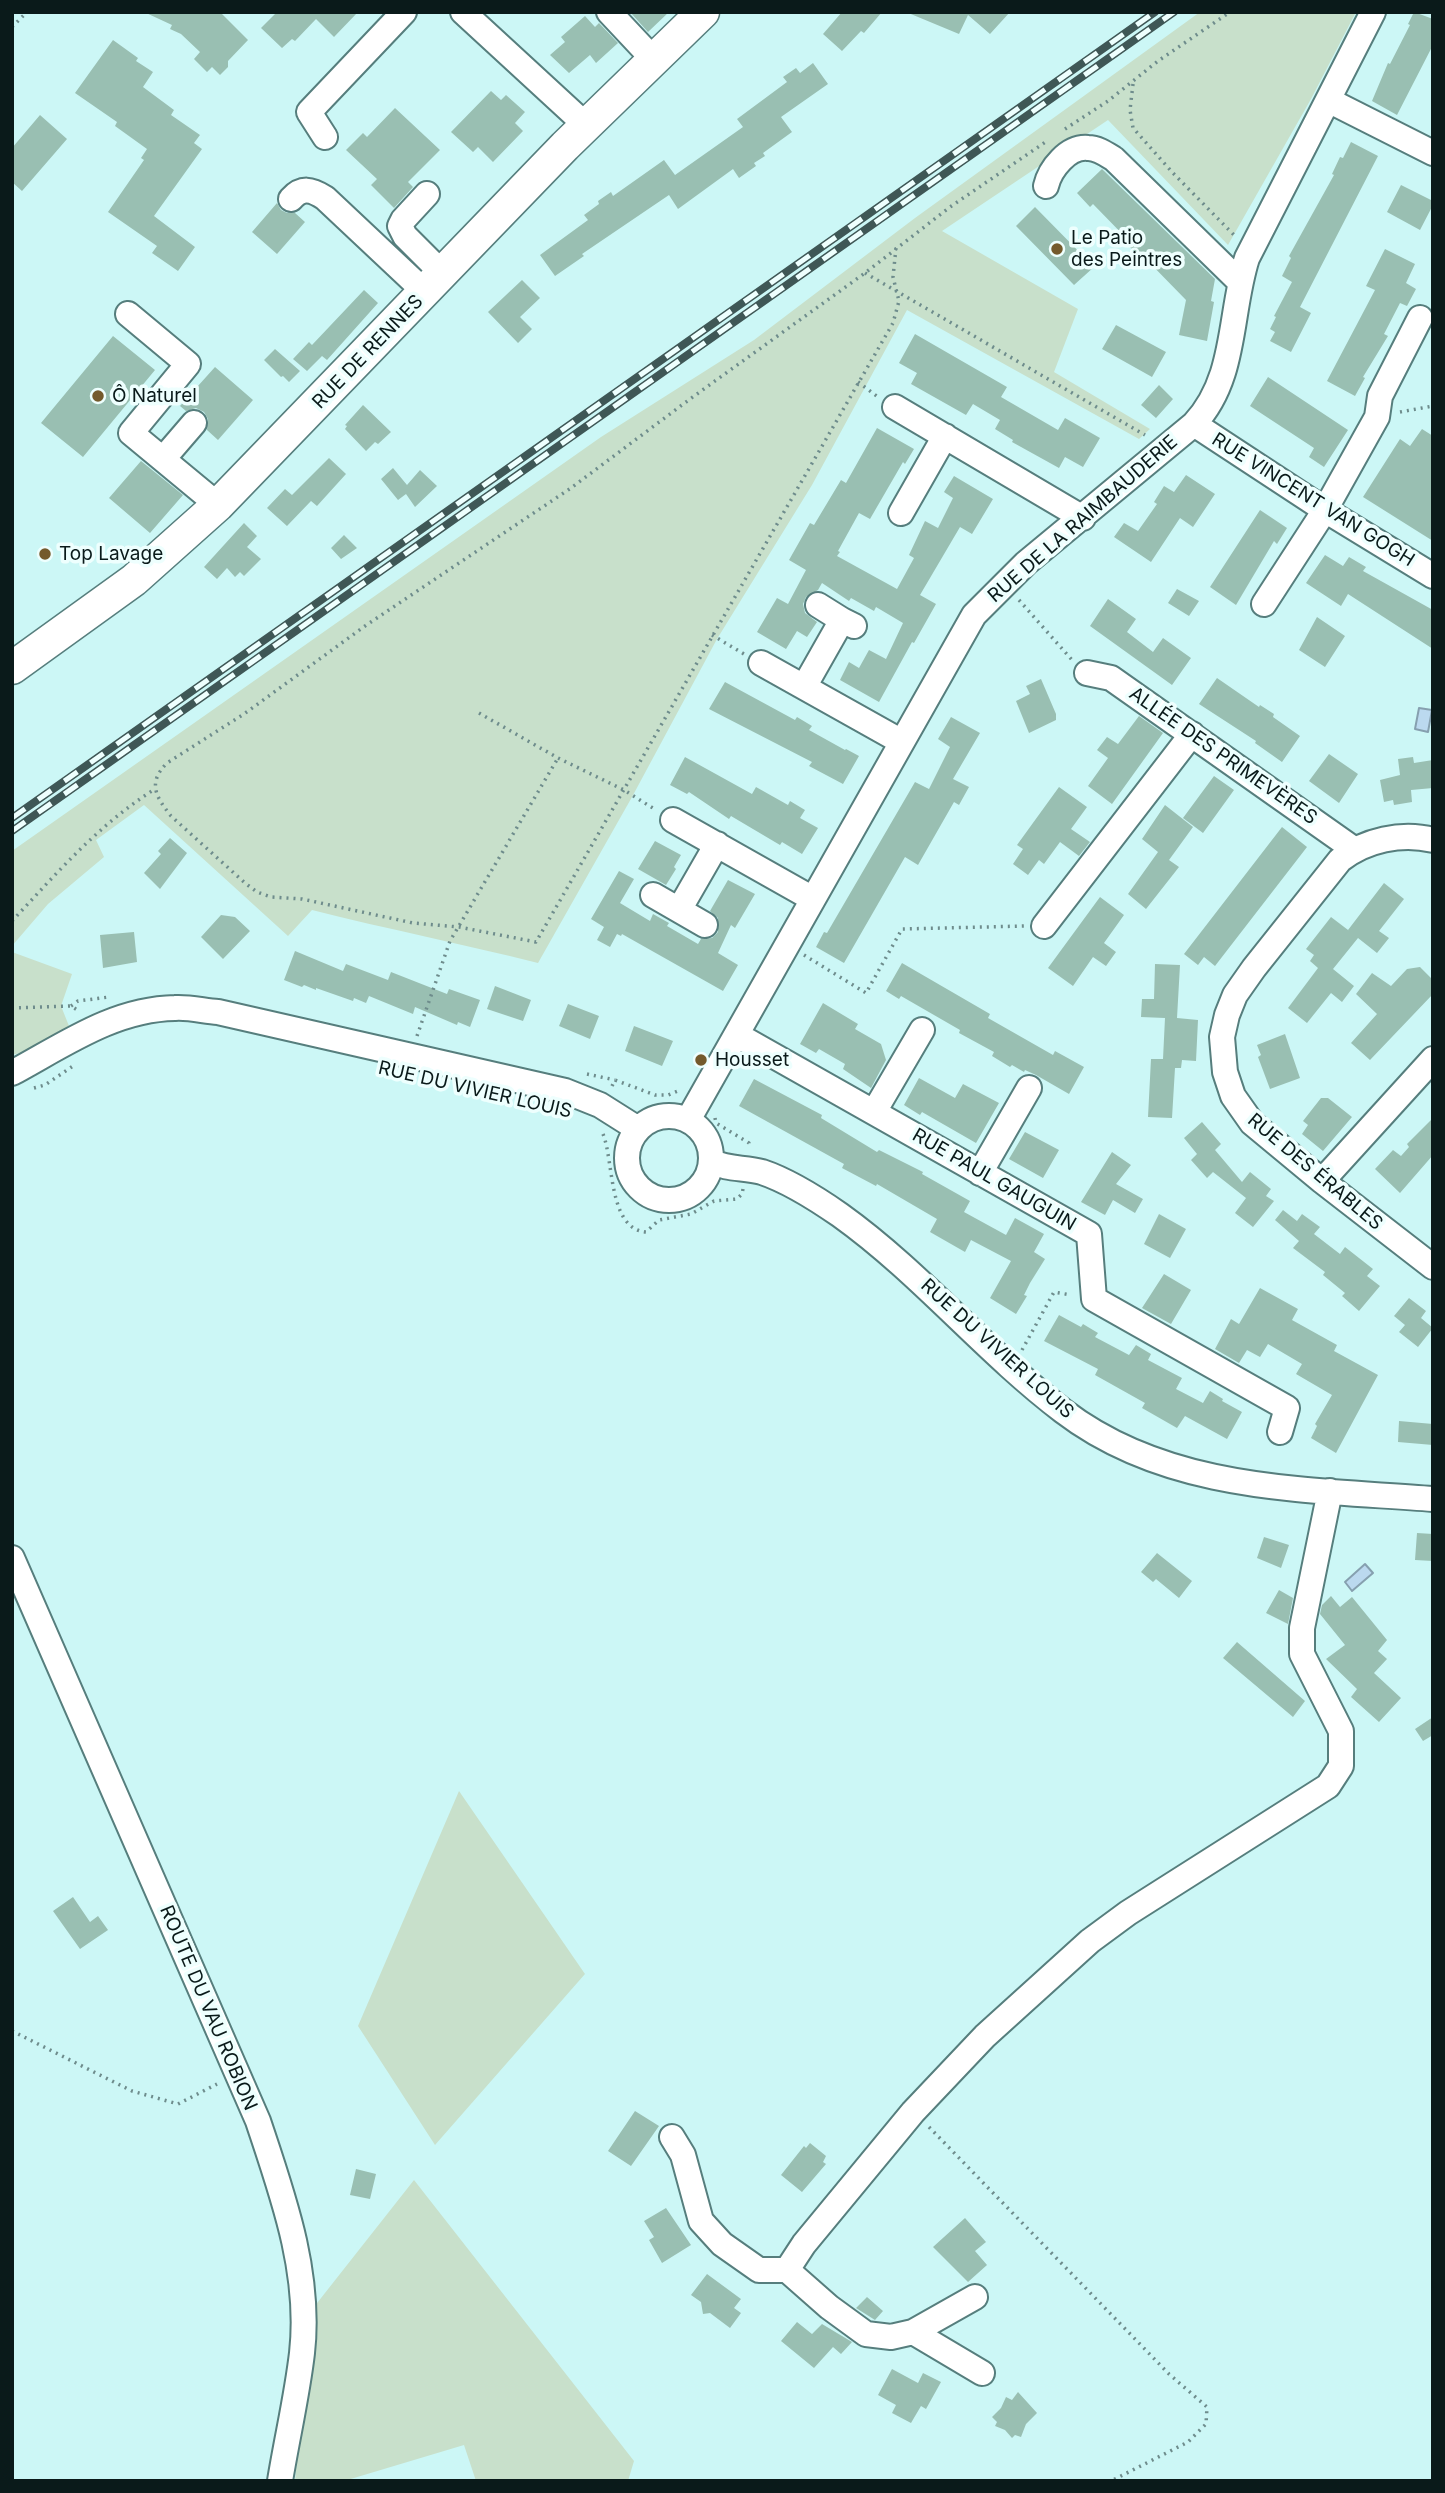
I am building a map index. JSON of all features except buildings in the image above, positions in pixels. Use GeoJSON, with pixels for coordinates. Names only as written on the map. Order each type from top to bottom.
{"type":"FeatureCollection","features":[{"type":"Feature","properties":{"kind":"main road","name":"RUE DE RENNES"},"geometry":{"type":"LineString","coordinates":[[12,668],[150,567],[218,505],[584,127],[704,12]]}},
{"type":"Feature","properties":{"kind":"street"},"geometry":{"type":"LineString","coordinates":[[325,137],[309,112],[404,12]]}},
{"type":"Feature","properties":{"kind":"street"},"geometry":{"type":"LineString","coordinates":[[463,12],[576,116],[584,127]]}},
{"type":"Feature","properties":{"kind":"street"},"geometry":{"type":"LineString","coordinates":[[609,12],[654,60]]}},
{"type":"Feature","properties":{"kind":"street","name":"RUE DE LA RAIMBAUDERIE"},"geometry":{"type":"LineString","coordinates":[[688,1120],[974,615],[1026,564],[1194,424],[1209,404],[1222,381],[1240,282],[1251,249],[1373,12]]}},
{"type":"Feature","properties":{"kind":"street"},"geometry":{"type":"LineString","coordinates":[[1328,100],[1433,153]]}},
{"type":"Feature","properties":{"kind":"street"},"geometry":{"type":"LineString","coordinates":[[1046,186],[1048,174],[1078,148],[1100,151],[1114,159],[1240,282]]}},
{"type":"Feature","properties":{"kind":"street"},"geometry":{"type":"LineString","coordinates":[[291,200],[306,189],[325,198],[433,283]]}},
{"type":"Feature","properties":{"kind":"street"},"geometry":{"type":"LineString","coordinates":[[427,194],[402,220],[401,230],[433,283]]}},
{"type":"Feature","properties":{"kind":"street"},"geometry":{"type":"LineString","coordinates":[[128,314],[140,339],[188,365],[131,433],[218,505]]}},
{"type":"Feature","properties":{"kind":"street"},"geometry":{"type":"LineString","coordinates":[[1264,604],[1325,510],[1377,417],[1380,396],[1420,318]]}},
{"type":"Feature","properties":{"kind":"street"},"geometry":{"type":"LineString","coordinates":[[895,407],[1083,517]]}},
{"type":"Feature","properties":{"kind":"street"},"geometry":{"type":"LineString","coordinates":[[163,459],[194,423]]}},
{"type":"Feature","properties":{"kind":"street","name":"RUE VINCENT VAN GOGH"},"geometry":{"type":"LineString","coordinates":[[1194,424],[1325,510],[1433,576]]}},
{"type":"Feature","properties":{"kind":"street"},"geometry":{"type":"LineString","coordinates":[[901,513],[945,436]]}},
{"type":"Feature","properties":{"kind":"street"},"geometry":{"type":"LineString","coordinates":[[804,687],[848,623],[818,606]]}},
{"type":"Feature","properties":{"kind":"street"},"geometry":{"type":"LineString","coordinates":[[761,663],[902,742]]}},
{"type":"Feature","properties":{"kind":"street","name":"ALLÉE DES PRIMEVÈRES"},"geometry":{"type":"LineString","coordinates":[[1087,673],[1111,678],[1355,850]]}},
{"type":"Feature","properties":{"kind":"street"},"geometry":{"type":"LineString","coordinates":[[1044,926],[1192,734]]}},
{"type":"Feature","properties":{"kind":"street"},"geometry":{"type":"LineString","coordinates":[[673,820],[814,899]]}},
{"type":"Feature","properties":{"kind":"street","name":"RUE DES ÉRABLES"},"geometry":{"type":"LineString","coordinates":[[1433,839],[1407,836],[1392,838],[1355,850],[1333,868],[1241,984],[1231,1004],[1222,1037],[1225,1072],[1233,1096],[1252,1123],[1433,1267]]}},
{"type":"Feature","properties":{"kind":"street"},"geometry":{"type":"LineString","coordinates":[[679,910],[717,844]]}},
{"type":"Feature","properties":{"kind":"street"},"geometry":{"type":"LineString","coordinates":[[653,895],[705,925]]}},
{"type":"Feature","properties":{"kind":"street","name":"RUE DU VIVIER LOUIS"},"geometry":{"type":"LineString","coordinates":[[12,1073],[78,1035],[120,1018],[175,1008],[218,1012],[565,1090],[594,1112],[638,1129]]}},
{"type":"Feature","properties":{"kind":"street"},"geometry":{"type":"LineString","coordinates":[[874,1112],[922,1030]]}},
{"type":"Feature","properties":{"kind":"street","name":"RUE PAUL GAUGUIN"},"geometry":{"type":"LineString","coordinates":[[737,1035],[1089,1234],[1094,1298]]}},
{"type":"Feature","properties":{"kind":"street"},"geometry":{"type":"LineString","coordinates":[[1322,1181],[1433,1059]]}},
{"type":"Feature","properties":{"kind":"street"},"geometry":{"type":"LineString","coordinates":[[980,1173],[1029,1088]]}},
{"type":"Feature","properties":{"kind":"street"},"geometry":{"type":"LineString","coordinates":[[661,1116],[688,1120],[703,1133],[711,1151],[711,1161],[704,1182],[686,1196],[664,1200],[643,1191],[629,1172],[628,1150],[638,1129],[644,1123],[661,1116]]}},
{"type":"Feature","properties":{"kind":"street","name":"RUE DU VIVIER LOUIS"},"geometry":{"type":"LineString","coordinates":[[711,1161],[723,1168],[755,1159],[780,1179],[840,1215],[910,1271],[1013,1367],[1075,1420],[1140,1457],[1206,1475],[1270,1486],[1433,1499]]}},
{"type":"Feature","properties":{"kind":"street"},"geometry":{"type":"LineString","coordinates":[[1094,1298],[1287,1408],[1280,1432]]}},
{"type":"Feature","properties":{"kind":"street"},"geometry":{"type":"LineString","coordinates":[[787,2270],[804,2244],[913,2112],[985,2036],[1090,1941],[1128,1913],[1328,1786],[1341,1766],[1341,1731],[1302,1654],[1302,1628],[1329,1491]]}},
{"type":"Feature","properties":{"kind":"street","name":"ROUTE DU VAU ROBION"},"geometry":{"type":"LineString","coordinates":[[12,1558],[258,2122],[288,2212],[302,2292],[302,2351],[280,2481]]}},
{"type":"Feature","properties":{"kind":"street"},"geometry":{"type":"LineString","coordinates":[[672,2137],[682,2155],[701,2221],[722,2244],[759,2270],[787,2270],[829,2307],[866,2334],[891,2337],[913,2332],[975,2297]]}},
{"type":"Feature","properties":{"kind":"street"},"geometry":{"type":"LineString","coordinates":[[913,2332],[982,2373]]}},
{"type":"Feature","properties":{"kind":"path"},"geometry":{"type":"LineString","coordinates":[[12,27],[27,12]]}},
{"type":"Feature","properties":{"kind":"path"},"geometry":{"type":"LineString","coordinates":[[1064,130],[1230,12]]}},
{"type":"Feature","properties":{"kind":"path"},"geometry":{"type":"LineString","coordinates":[[1133,82],[1130,110],[1133,128],[1173,173],[1251,249]]}},
{"type":"Feature","properties":{"kind":"path"},"geometry":{"type":"LineString","coordinates":[[895,248],[893,277],[898,294],[898,308],[893,323],[536,942],[458,927],[412,923],[302,899],[271,897],[257,892],[172,817],[155,789],[159,771],[167,763],[244,714],[365,626],[571,488],[865,273],[895,248],[950,207],[1053,137]]}},
{"type":"Feature","properties":{"kind":"path"},"geometry":{"type":"LineString","coordinates":[[865,273],[1166,446]]}},
{"type":"Feature","properties":{"kind":"path"},"geometry":{"type":"LineString","coordinates":[[1377,417],[1433,406]]}},
{"type":"Feature","properties":{"kind":"path"},"geometry":{"type":"LineString","coordinates":[[1005,584],[1070,659],[1087,673]]}},
{"type":"Feature","properties":{"kind":"path"},"geometry":{"type":"LineString","coordinates":[[712,635],[761,663]]}},
{"type":"Feature","properties":{"kind":"path"},"geometry":{"type":"LineString","coordinates":[[479,713],[558,758],[624,790],[673,820]]}},
{"type":"Feature","properties":{"kind":"path"},"geometry":{"type":"LineString","coordinates":[[410,1054],[450,940],[558,758]]}},
{"type":"Feature","properties":{"kind":"path"},"geometry":{"type":"LineString","coordinates":[[12,921],[89,839],[136,800],[155,789]]}},
{"type":"Feature","properties":{"kind":"path"},"geometry":{"type":"LineString","coordinates":[[787,945],[866,993],[902,929],[1044,926]]}},
{"type":"Feature","properties":{"kind":"path"},"geometry":{"type":"LineString","coordinates":[[12,1008],[71,1006]]}},
{"type":"Feature","properties":{"kind":"path"},"geometry":{"type":"LineString","coordinates":[[594,1112],[615,1080],[662,1096],[690,1085],[706,1090]]}},
{"type":"Feature","properties":{"kind":"path","name":"RUE DU VIVIER LOUIS"},"geometry":{"type":"LineString","coordinates":[[594,1112],[607,1143],[621,1213],[631,1227],[638,1231],[646,1232],[659,1220],[691,1214],[714,1201],[737,1199],[743,1194],[745,1179],[755,1159],[749,1143]]}},
{"type":"Feature","properties":{"kind":"path"},"geometry":{"type":"LineString","coordinates":[[716,1123],[749,1143],[755,1159]]}},
{"type":"Feature","properties":{"kind":"path"},"geometry":{"type":"LineString","coordinates":[[1013,1367],[1054,1292],[1094,1298]]}},
{"type":"Feature","properties":{"kind":"path"},"geometry":{"type":"LineString","coordinates":[[12,2031],[132,2091],[178,2104],[237,2075]]}},
{"type":"Feature","properties":{"kind":"path"},"geometry":{"type":"LineString","coordinates":[[913,2112],[947,2143],[1169,2374],[1207,2407],[1206,2424],[1188,2442],[1111,2481]]}},
{"type":"Feature","properties":{"kind":"green space"},"geometry":{"type":"Polygon","coordinates":[[[1200,12],[1356,12],[1311,99],[1228,245],[1108,120],[942,231],[1078,309],[1054,372],[1150,429],[1139,439],[907,310],[812,485],[717,639],[538,963],[312,910],[288,936],[144,805],[96,840],[104,857],[48,904],[12,946],[12,851],[601,437],[754,340],[915,218],[1200,12]]]}},
{"type":"Feature","properties":{"kind":"green space"},"geometry":{"type":"Polygon","coordinates":[[[12,952],[72,974],[61,1006],[69,1026],[28,1051],[12,1055],[12,952]]]}},
{"type":"Feature","properties":{"kind":"green space"},"geometry":{"type":"Polygon","coordinates":[[[459,1791],[585,1974],[435,2145],[358,2026],[459,1791]]]}},
{"type":"Feature","properties":{"kind":"green space"},"geometry":{"type":"Polygon","coordinates":[[[414,2180],[634,2461],[628,2481],[476,2481],[464,2445],[344,2481],[295,2481],[310,2312],[414,2180]]]}},
{"type":"Feature","properties":{"kind":"water"},"geometry":{"type":"Polygon","coordinates":[[[1419,708],[1432,710],[1428,732],[1415,729],[1419,708]]]}},
{"type":"Feature","properties":{"kind":"water"},"geometry":{"type":"Polygon","coordinates":[[[1365,1564],[1373,1573],[1352,1591],[1345,1582],[1365,1564]]]}},
{"type":"Feature","properties":{"kind":"railway"},"geometry":{"type":"LineString","coordinates":[[12,818],[1155,12]]}},
{"type":"Feature","properties":{"kind":"railway"},"geometry":{"type":"LineString","coordinates":[[12,831],[1174,12]]}},
{"type":"Feature","properties":{"kind":"place","name":"Le Patio des Peintres"},"geometry":{"type":"Point","coordinates":[1057,249]}},
{"type":"Feature","properties":{"kind":"place","name":"Ô Naturel"},"geometry":{"type":"Point","coordinates":[98,396]}},
{"type":"Feature","properties":{"kind":"place","name":"Top Lavage"},"geometry":{"type":"Point","coordinates":[45,554]}},
{"type":"Feature","properties":{"kind":"place","name":"Housset"},"geometry":{"type":"Point","coordinates":[701,1060]}}]}
